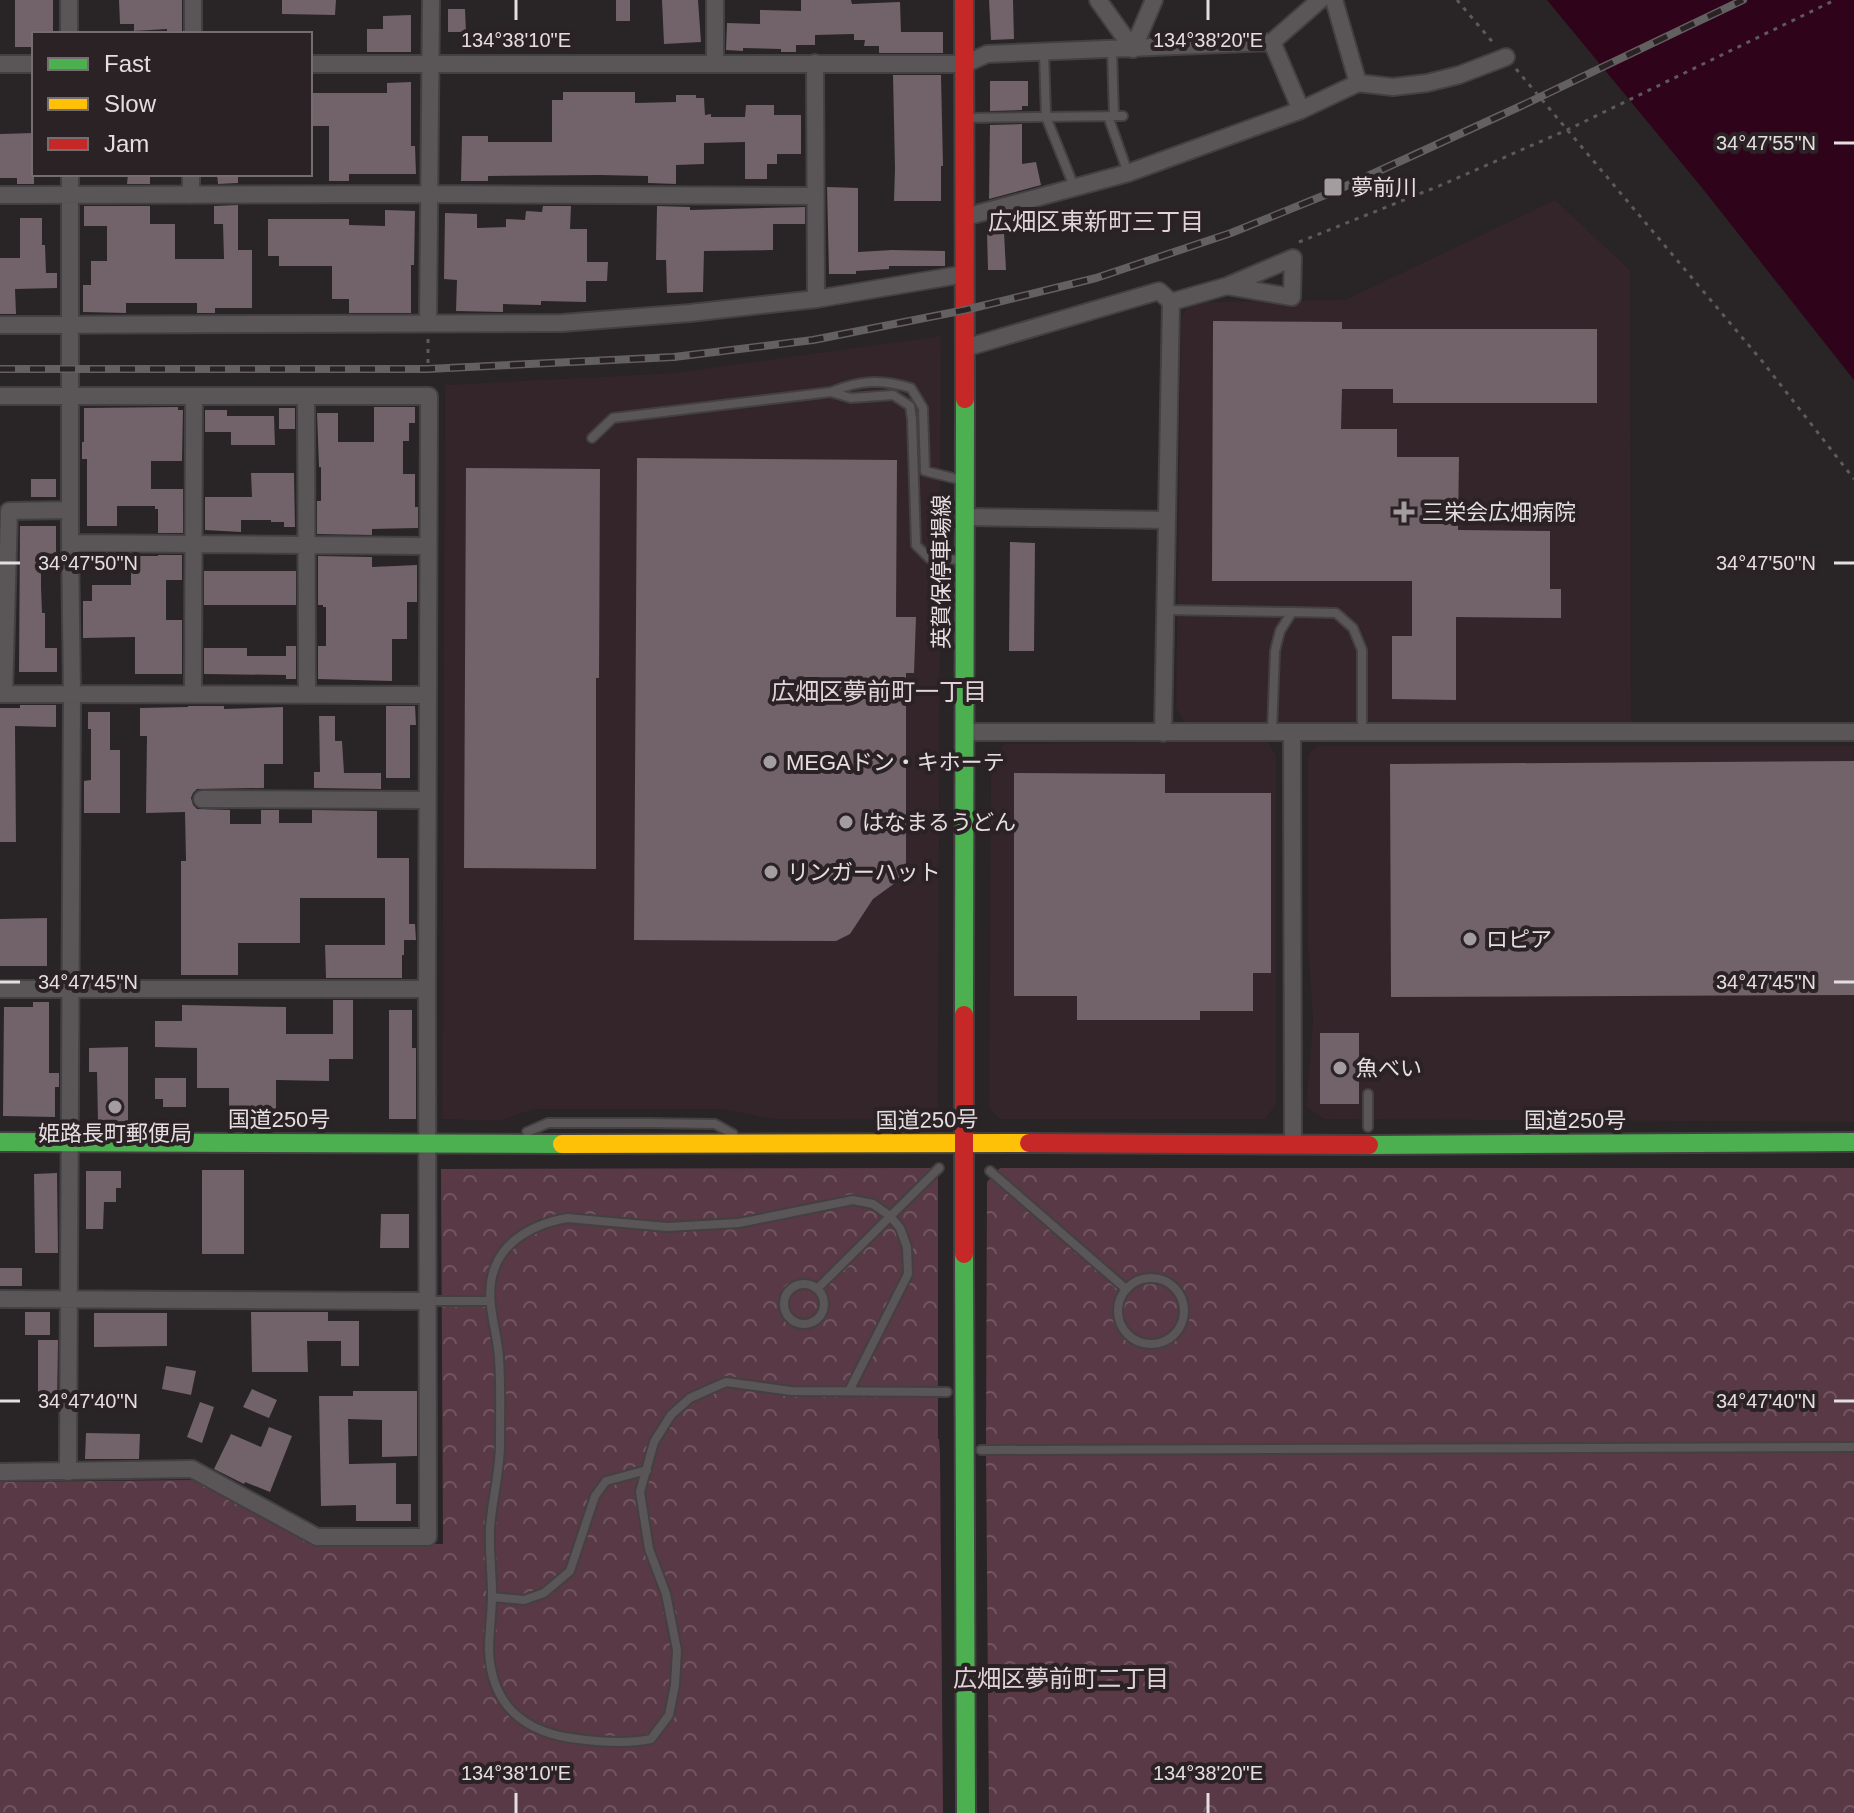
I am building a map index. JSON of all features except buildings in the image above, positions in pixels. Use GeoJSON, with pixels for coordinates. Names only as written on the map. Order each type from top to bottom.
{"type":"FeatureCollection","features":[{"type":"Feature","properties":{"kind":"main road","name":"英賀保停車場線"},"geometry":{"type":"LineString","coordinates":[[964,0],[966,1813]]}},
{"type":"Feature","properties":{"kind":"main road","name":"国道250号"},"geometry":{"type":"LineString","coordinates":[[0,1142],[1293,1145],[1854,1142]]}},
{"type":"Feature","properties":{"kind":"street"},"geometry":{"type":"LineString","coordinates":[[69,0],[69,32]]}},
{"type":"Feature","properties":{"kind":"street"},"geometry":{"type":"LineString","coordinates":[[193,0],[193,32]]}},
{"type":"Feature","properties":{"kind":"street"},"geometry":{"type":"LineString","coordinates":[[428,323],[431,0]]}},
{"type":"Feature","properties":{"kind":"street"},"geometry":{"type":"LineString","coordinates":[[715,0],[715,63]]}},
{"type":"Feature","properties":{"kind":"street"},"geometry":{"type":"LineString","coordinates":[[1098,0],[1133,49]]}},
{"type":"Feature","properties":{"kind":"street"},"geometry":{"type":"LineString","coordinates":[[1133,49],[1154,0]]}},
{"type":"Feature","properties":{"kind":"street"},"geometry":{"type":"LineString","coordinates":[[312,64],[965,64],[987,54],[1272,42],[1320,0]]}},
{"type":"Feature","properties":{"kind":"street"},"geometry":{"type":"LineString","coordinates":[[1334,0],[1358,83]]}},
{"type":"Feature","properties":{"kind":"street"},"geometry":{"type":"LineString","coordinates":[[1272,42],[1301,110]]}},
{"type":"Feature","properties":{"kind":"street"},"geometry":{"type":"LineString","coordinates":[[965,217],[1128,173],[1301,110],[1358,83],[1393,87],[1427,83],[1459,75],[1506,57]]}},
{"type":"Feature","properties":{"kind":"street"},"geometry":{"type":"LineString","coordinates":[[815,63],[816,299]]}},
{"type":"Feature","properties":{"kind":"street"},"geometry":{"type":"LineString","coordinates":[[0,64],[32,64]]}},
{"type":"Feature","properties":{"kind":"street"},"geometry":{"type":"LineString","coordinates":[[68,1472],[72,694],[70,176]]}},
{"type":"Feature","properties":{"kind":"street"},"geometry":{"type":"LineString","coordinates":[[191,176],[191,195]]}},
{"type":"Feature","properties":{"kind":"street"},"geometry":{"type":"LineString","coordinates":[[0,195],[814,196]]}},
{"type":"Feature","properties":{"kind":"street"},"geometry":{"type":"LineString","coordinates":[[1171,302],[1227,286],[1293,258],[1292,297],[1227,286]]}},
{"type":"Feature","properties":{"kind":"street"},"geometry":{"type":"LineString","coordinates":[[0,325],[562,323],[816,299],[965,274]]}},
{"type":"Feature","properties":{"kind":"street"},"geometry":{"type":"LineString","coordinates":[[965,348],[1159,291],[1171,302],[1163,733]]}},
{"type":"Feature","properties":{"kind":"street"},"geometry":{"type":"LineString","coordinates":[[0,396],[429,396],[428,1537],[317,1537],[192,1469],[0,1472]]}},
{"type":"Feature","properties":{"kind":"street"},"geometry":{"type":"LineString","coordinates":[[193,694],[194,396]]}},
{"type":"Feature","properties":{"kind":"street"},"geometry":{"type":"LineString","coordinates":[[306,396],[307,695]]}},
{"type":"Feature","properties":{"kind":"street"},"geometry":{"type":"LineString","coordinates":[[70,510],[9,511],[2,694],[427,695]]}},
{"type":"Feature","properties":{"kind":"street"},"geometry":{"type":"LineString","coordinates":[[965,517],[1167,520]]}},
{"type":"Feature","properties":{"kind":"street"},"geometry":{"type":"LineString","coordinates":[[70,543],[428,546]]}},
{"type":"Feature","properties":{"kind":"street"},"geometry":{"type":"LineString","coordinates":[[965,732],[1854,732]]}},
{"type":"Feature","properties":{"kind":"street"},"geometry":{"type":"LineString","coordinates":[[1292,733],[1293,1145]]}},
{"type":"Feature","properties":{"kind":"street"},"geometry":{"type":"LineString","coordinates":[[202,799],[427,800]]}},
{"type":"Feature","properties":{"kind":"street"},"geometry":{"type":"LineString","coordinates":[[0,989],[427,989]]}},
{"type":"Feature","properties":{"kind":"street"},"geometry":{"type":"LineString","coordinates":[[0,1299],[426,1301]]}},
{"type":"Feature","properties":{"kind":"lane"},"geometry":{"type":"LineString","coordinates":[[1112,50],[1115,116],[1128,173]]}},
{"type":"Feature","properties":{"kind":"lane"},"geometry":{"type":"LineString","coordinates":[[1044,52],[1046,117],[1075,189]]}},
{"type":"Feature","properties":{"kind":"lane"},"geometry":{"type":"LineString","coordinates":[[965,118],[1115,116]]}},
{"type":"Feature","properties":{"kind":"lane"},"geometry":{"type":"LineString","coordinates":[[592,438],[613,418],[831,392],[853,382],[893,383],[911,388],[923,408],[925,471],[965,480]]}},
{"type":"Feature","properties":{"kind":"lane"},"geometry":{"type":"LineString","coordinates":[[831,392],[851,398],[893,395],[910,406],[916,545],[929,558],[965,560]]}},
{"type":"Feature","properties":{"kind":"lane"},"geometry":{"type":"LineString","coordinates":[[1165,610],[1336,613],[1353,628],[1362,650],[1362,733]]}},
{"type":"Feature","properties":{"kind":"lane"},"geometry":{"type":"LineString","coordinates":[[1271,733],[1275,651],[1280,631],[1292,612]]}},
{"type":"Feature","properties":{"kind":"lane"},"geometry":{"type":"LineString","coordinates":[[1368,1094],[1368,1127]]}},
{"type":"Feature","properties":{"kind":"lane"},"geometry":{"type":"LineString","coordinates":[[818,1288],[939,1168]]}},
{"type":"Feature","properties":{"kind":"lane"},"geometry":{"type":"LineString","coordinates":[[990,1171],[1126,1289]]}},
{"type":"Feature","properties":{"kind":"lane"},"geometry":{"type":"LineString","coordinates":[[849,1391],[908,1274],[907,1247],[900,1228],[873,1204],[853,1200],[739,1223],[713,1225],[667,1227],[567,1218],[525,1233],[507,1247],[495,1267],[489,1301],[499,1354],[500,1379],[500,1467],[490,1528],[492,1597],[489,1650],[499,1694],[513,1712],[526,1724],[566,1738],[636,1742],[651,1739],[669,1715],[677,1650],[666,1594],[649,1549],[640,1492],[654,1442],[671,1415],[690,1398],[726,1382],[791,1391],[947,1392]]}},
{"type":"Feature","properties":{"kind":"lane"},"geometry":{"type":"LineString","coordinates":[[1146,1278],[1157,1278],[1177,1289],[1185,1310],[1178,1331],[1160,1344],[1150,1345],[1130,1337],[1123,1329],[1118,1309],[1126,1289],[1146,1278]]}},
{"type":"Feature","properties":{"kind":"lane"},"geometry":{"type":"LineString","coordinates":[[798,1284],[811,1284],[818,1288],[824,1308],[817,1320],[804,1324],[790,1319],[784,1307],[786,1293],[798,1284]]}},
{"type":"Feature","properties":{"kind":"lane"},"geometry":{"type":"LineString","coordinates":[[426,1301],[489,1301]]}},
{"type":"Feature","properties":{"kind":"lane"},"geometry":{"type":"LineString","coordinates":[[981,1450],[1854,1447]]}},
{"type":"Feature","properties":{"kind":"lane"},"geometry":{"type":"LineString","coordinates":[[492,1597],[524,1600],[544,1593],[562,1579],[570,1571],[595,1496],[606,1481],[647,1470]]}},
{"type":"Feature","properties":{"kind":"path"},"geometry":{"type":"LineString","coordinates":[[1457,0],[1762,361],[1854,479]]}},
{"type":"Feature","properties":{"kind":"path"},"geometry":{"type":"LineString","coordinates":[[1293,258],[1290,246],[1567,130],[1835,0]]}},
{"type":"Feature","properties":{"kind":"path"},"geometry":{"type":"LineString","coordinates":[[428,323],[429,396]]}},
{"type":"Feature","properties":{"kind":"shaded area"},"geometry":{"type":"Polygon","coordinates":[[[1547,0],[1854,0],[1854,380],[1703,189],[1547,0]]]}},
{"type":"Feature","properties":{"kind":"shaded area","name":"三栄会広畑病院"},"geometry":{"type":"Polygon","coordinates":[[[1555,200],[1630,270],[1631,723],[1186,723],[1176,709],[1181,316],[1187,308],[1204,302],[1345,300],[1555,200]]]}},
{"type":"Feature","properties":{"kind":"shaded area"},"geometry":{"type":"Polygon","coordinates":[[[941,336],[938,1107],[925,1120],[773,1119],[721,1109],[534,1109],[498,1121],[442,1119],[445,385],[674,373],[941,336]]]}},
{"type":"Feature","properties":{"kind":"shaded area"},"geometry":{"type":"Polygon","coordinates":[[[1267,741],[1276,755],[1276,1104],[1265,1119],[1000,1119],[989,1108],[991,759],[1005,744],[1267,741]]]}},
{"type":"Feature","properties":{"kind":"shaded area"},"geometry":{"type":"Polygon","coordinates":[[[1317,746],[1854,746],[1854,1122],[1324,1119],[1306,1107],[1313,1021],[1308,947],[1308,755],[1317,746]]]}},
{"type":"Feature","properties":{"kind":"green space"},"geometry":{"type":"Polygon","coordinates":[[[932,1168],[938,1175],[943,1813],[0,1813],[0,1482],[195,1480],[315,1544],[443,1544],[441,1169],[932,1168]]]}},
{"type":"Feature","properties":{"kind":"green space"},"geometry":{"type":"Polygon","coordinates":[[[1000,1168],[1854,1168],[1854,1813],[989,1813],[987,1182],[1000,1168]]]}},
{"type":"Feature","properties":{"kind":"railway"},"geometry":{"type":"LineString","coordinates":[[0,369],[427,369],[674,357],[813,340],[965,310],[1096,278],[1231,233],[1335,191],[1743,0]]}},
{"type":"Feature","properties":{"kind":"traffic: fast"},"geometry":{"type":"LineString","coordinates":[[964,1015],[965,399]]}},
{"type":"Feature","properties":{"kind":"traffic: fast"},"geometry":{"type":"LineString","coordinates":[[0,1142],[562,1144]]}},
{"type":"Feature","properties":{"kind":"traffic: fast"},"geometry":{"type":"LineString","coordinates":[[1369,1145],[1854,1142]]}},
{"type":"Feature","properties":{"kind":"traffic: fast"},"geometry":{"type":"LineString","coordinates":[[964,1254],[966,1813]]}},
{"type":"Feature","properties":{"kind":"traffic: slow"},"geometry":{"type":"LineString","coordinates":[[562,1144],[1029,1143]]}},
{"type":"Feature","properties":{"kind":"traffic: jam"},"geometry":{"type":"LineString","coordinates":[[964,0],[965,399]]}},
{"type":"Feature","properties":{"kind":"traffic: jam"},"geometry":{"type":"LineString","coordinates":[[964,1015],[964,1254]]}},
{"type":"Feature","properties":{"kind":"traffic: jam"},"geometry":{"type":"LineString","coordinates":[[1029,1143],[1369,1145]]}},
{"type":"Feature","properties":{"kind":"place","name":"夢前川"},"geometry":{"type":"Point","coordinates":[1333,187]}},
{"type":"Feature","properties":{"kind":"place","name":"三栄会広畑病院"},"geometry":{"type":"Point","coordinates":[1404,512]}},
{"type":"Feature","properties":{"kind":"place","name":"MEGAドン・キホーテ"},"geometry":{"type":"Point","coordinates":[770,762]}},
{"type":"Feature","properties":{"kind":"place","name":"はなまるうどん"},"geometry":{"type":"Point","coordinates":[846,822]}},
{"type":"Feature","properties":{"kind":"place","name":"リンガーハット"},"geometry":{"type":"Point","coordinates":[771,872]}},
{"type":"Feature","properties":{"kind":"place","name":"ロピア"},"geometry":{"type":"Point","coordinates":[1470,939]}},
{"type":"Feature","properties":{"kind":"place","name":"魚べい"},"geometry":{"type":"Point","coordinates":[1340,1068]}},
{"type":"Feature","properties":{"kind":"place","name":"姫路長町郵便局"},"geometry":{"type":"Point","coordinates":[115,1107]}},
{"type":"Feature","properties":{"kind":"district","name":"広畑区東新町三丁目"},"geometry":{"type":"Point","coordinates":[1096,221]}},
{"type":"Feature","properties":{"kind":"district","name":"広畑区夢前町一丁目"},"geometry":{"type":"Point","coordinates":[879,691]}},
{"type":"Feature","properties":{"kind":"district","name":"広畑区夢前町二丁目"},"geometry":{"type":"Point","coordinates":[1061,1678]}}]}
